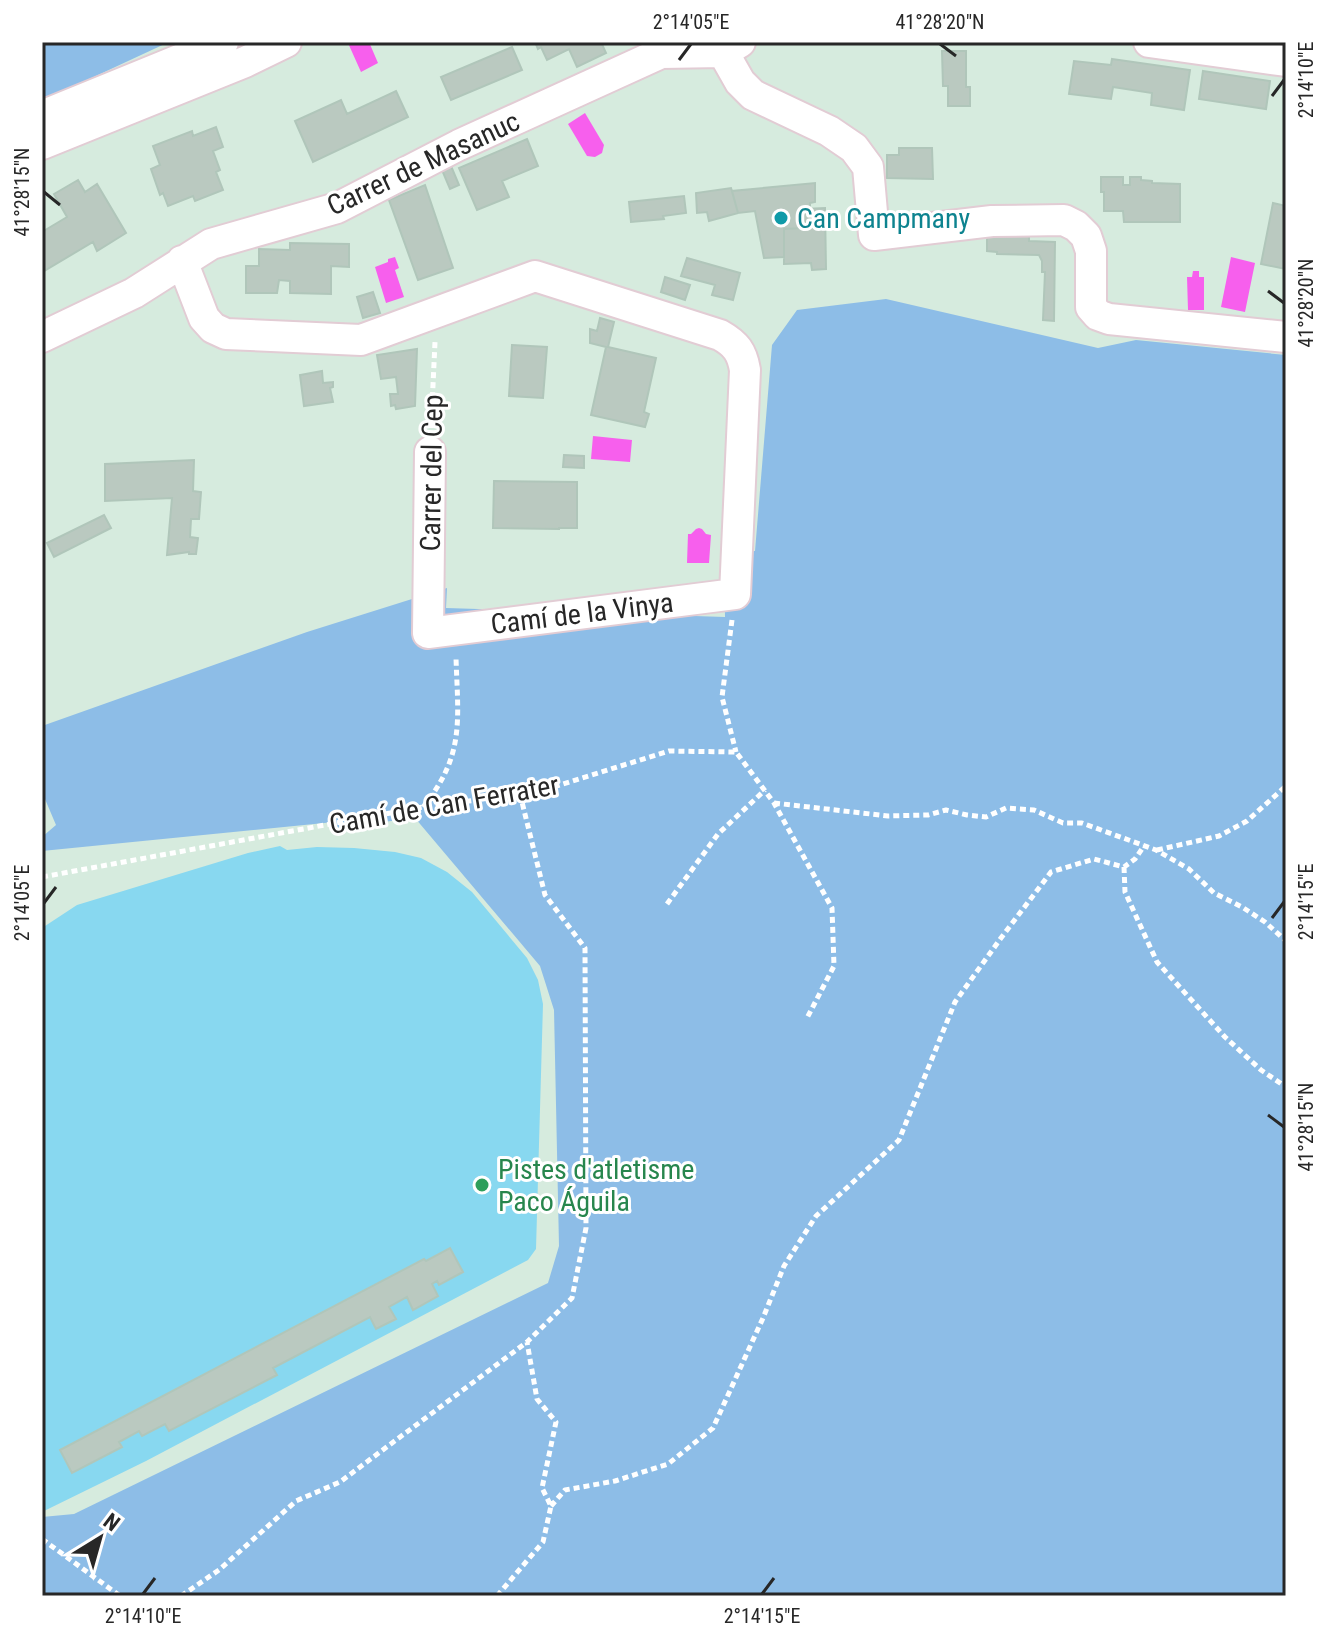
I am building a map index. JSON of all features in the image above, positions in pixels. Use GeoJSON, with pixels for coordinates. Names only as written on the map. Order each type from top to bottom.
{"type":"FeatureCollection","features":[{"type":"Feature","properties":{"kind":"street"},"geometry":{"type":"LineString","coordinates":[[42,116],[223,42]]}},
{"type":"Feature","properties":{"kind":"street"},"geometry":{"type":"LineString","coordinates":[[42,144],[245,62],[286,42]]}},
{"type":"Feature","properties":{"kind":"street"},"geometry":{"type":"LineString","coordinates":[[1149,42],[1286,61]]}},
{"type":"Feature","properties":{"kind":"street"},"geometry":{"type":"LineString","coordinates":[[732,47],[740,82],[753,95],[829,131],[854,148],[868,167],[874,235],[992,221],[1064,220],[1086,236],[1091,251],[1091,307],[1098,315],[1109,319],[1286,337]]}},
{"type":"Feature","properties":{"kind":"street","name":"Carrer de Masanuc"},"geometry":{"type":"LineString","coordinates":[[42,337],[134,293],[211,244],[337,208],[459,145],[661,53],[732,47]]}},
{"type":"Feature","properties":{"kind":"street"},"geometry":{"type":"LineString","coordinates":[[182,261],[204,318],[213,328],[226,334],[361,340],[535,276],[730,340],[739,349],[745,370],[735,594]]}},
{"type":"Feature","properties":{"kind":"street","name":"Carrer del Cep"},"geometry":{"type":"LineString","coordinates":[[430,452],[441,631]]}},
{"type":"Feature","properties":{"kind":"street","name":"Camí de la Vinya"},"geometry":{"type":"LineString","coordinates":[[441,631],[735,594]]}},
{"type":"Feature","properties":{"kind":"path","name":"Carrer del Cep"},"geometry":{"type":"LineString","coordinates":[[430,452],[436,313]]}},
{"type":"Feature","properties":{"kind":"path"},"geometry":{"type":"LineString","coordinates":[[735,594],[722,697],[736,752],[774,803],[832,908],[834,966],[806,1020]]}},
{"type":"Feature","properties":{"kind":"path"},"geometry":{"type":"LineString","coordinates":[[423,807],[449,765],[456,741],[458,715],[441,631]]}},
{"type":"Feature","properties":{"kind":"path","name":"Camí de Can Ferrater"},"geometry":{"type":"LineString","coordinates":[[42,877],[423,807],[537,792],[669,751],[736,752]]}},
{"type":"Feature","properties":{"kind":"path"},"geometry":{"type":"LineString","coordinates":[[1156,850],[1219,836],[1247,821],[1286,786]]}},
{"type":"Feature","properties":{"kind":"path"},"geometry":{"type":"LineString","coordinates":[[667,904],[718,834],[765,790]]}},
{"type":"Feature","properties":{"kind":"path"},"geometry":{"type":"LineString","coordinates":[[181,1596],[219,1570],[296,1501],[340,1482],[527,1342],[572,1298],[586,1228],[585,948],[545,895],[520,794]]}},
{"type":"Feature","properties":{"kind":"path"},"geometry":{"type":"LineString","coordinates":[[774,803],[888,816],[928,815],[946,810],[986,817],[1006,808],[1034,810],[1063,823],[1082,823],[1156,850],[1189,869],[1214,893],[1265,922],[1286,941]]}},
{"type":"Feature","properties":{"kind":"path"},"geometry":{"type":"LineString","coordinates":[[1124,867],[1135,859],[1144,846]]}},
{"type":"Feature","properties":{"kind":"path"},"geometry":{"type":"LineString","coordinates":[[497,1596],[543,1542],[551,1506],[565,1490],[615,1481],[668,1464],[713,1428],[784,1266],[816,1216],[899,1140],[955,1002],[1001,938],[1051,872],[1094,859],[1124,867]]}},
{"type":"Feature","properties":{"kind":"path"},"geometry":{"type":"LineString","coordinates":[[1124,867],[1125,892],[1157,962],[1225,1037],[1261,1070],[1286,1087]]}},
{"type":"Feature","properties":{"kind":"path"},"geometry":{"type":"LineString","coordinates":[[527,1342],[537,1399],[556,1422],[542,1488],[551,1506]]}},
{"type":"Feature","properties":{"kind":"path"},"geometry":{"type":"LineString","coordinates":[[42,1539],[120,1596]]}},
{"type":"Feature","properties":{"kind":"shaded area"},"geometry":{"type":"Polygon","coordinates":[[[42,42],[169,42],[42,101],[42,42]]]}},
{"type":"Feature","properties":{"kind":"shaded area"},"geometry":{"type":"Polygon","coordinates":[[[350,42],[369,42],[378,63],[361,72],[350,42]]]}},
{"type":"Feature","properties":{"kind":"shaded area"},"geometry":{"type":"Polygon","coordinates":[[[585,113],[604,145],[602,153],[595,157],[587,156],[568,124],[585,113]]]}},
{"type":"Feature","properties":{"kind":"shaded area"},"geometry":{"type":"Polygon","coordinates":[[[395,257],[399,268],[395,270],[404,297],[386,303],[375,267],[395,257]]]}},
{"type":"Feature","properties":{"kind":"shaded area"},"geometry":{"type":"Polygon","coordinates":[[[1231,257],[1255,263],[1245,312],[1221,307],[1231,257]]]}},
{"type":"Feature","properties":{"kind":"shaded area"},"geometry":{"type":"Polygon","coordinates":[[[1193,271],[1199,271],[1199,277],[1204,277],[1204,310],[1188,310],[1187,277],[1192,277],[1193,271]]]}},
{"type":"Feature","properties":{"kind":"shaded area"},"geometry":{"type":"Polygon","coordinates":[[[886,299],[1098,348],[1136,340],[1286,355],[1286,1596],[42,1596],[42,1517],[74,1514],[548,1283],[559,1246],[554,1010],[540,966],[415,818],[336,828],[334,822],[42,851],[42,837],[56,825],[42,792],[42,726],[307,632],[447,588],[446,608],[725,617],[724,552],[755,551],[772,345],[797,310],[886,299]]]}},
{"type":"Feature","properties":{"kind":"shaded area"},"geometry":{"type":"Polygon","coordinates":[[[593,436],[632,440],[630,462],[591,459],[593,436]]]}},
{"type":"Feature","properties":{"kind":"shaded area"},"geometry":{"type":"Polygon","coordinates":[[[699,528],[711,535],[709,563],[687,563],[688,534],[699,528]]]}},
{"type":"Feature","properties":{"kind":"shaded area"},"geometry":{"type":"Polygon","coordinates":[[[280,846],[287,850],[354,848],[421,858],[447,872],[472,892],[527,958],[538,980],[543,1004],[536,1249],[528,1260],[146,1461],[42,1512],[42,928],[77,905],[280,846]]]}},
{"type":"Feature","properties":{"kind":"building"},"geometry":{"type":"Polygon","coordinates":[[[535,42],[601,42],[606,53],[577,67],[569,49],[547,60],[535,42]]]}},
{"type":"Feature","properties":{"kind":"building"},"geometry":{"type":"Polygon","coordinates":[[[512,47],[522,70],[451,100],[441,77],[512,47]]]}},
{"type":"Feature","properties":{"kind":"building"},"geometry":{"type":"Polygon","coordinates":[[[942,51],[966,51],[966,87],[970,87],[970,106],[948,106],[948,86],[943,86],[942,51]]]}},
{"type":"Feature","properties":{"kind":"building"},"geometry":{"type":"Polygon","coordinates":[[[1112,59],[1190,70],[1184,110],[1151,105],[1152,93],[1113,87],[1111,99],[1069,94],[1074,61],[1111,65],[1112,59]]]}},
{"type":"Feature","properties":{"kind":"building"},"geometry":{"type":"Polygon","coordinates":[[[1203,71],[1270,81],[1266,109],[1199,99],[1203,71]]]}},
{"type":"Feature","properties":{"kind":"building"},"geometry":{"type":"Polygon","coordinates":[[[396,91],[408,117],[313,162],[295,121],[341,100],[347,114],[396,91]]]}},
{"type":"Feature","properties":{"kind":"building"},"geometry":{"type":"Polygon","coordinates":[[[216,127],[223,147],[213,151],[223,190],[195,201],[193,196],[168,206],[163,193],[160,195],[151,169],[160,165],[153,146],[192,131],[193,136],[216,127]]]}},
{"type":"Feature","properties":{"kind":"building"},"geometry":{"type":"Polygon","coordinates":[[[527,139],[538,166],[502,181],[509,197],[477,210],[459,168],[527,139]]]}},
{"type":"Feature","properties":{"kind":"building"},"geometry":{"type":"Polygon","coordinates":[[[899,148],[932,148],[933,179],[887,178],[887,155],[899,155],[899,148]]]}},
{"type":"Feature","properties":{"kind":"building"},"geometry":{"type":"Polygon","coordinates":[[[451,166],[459,185],[450,189],[442,170],[451,166]]]}},
{"type":"Feature","properties":{"kind":"building"},"geometry":{"type":"Polygon","coordinates":[[[1101,177],[1123,177],[1123,185],[1130,185],[1130,177],[1141,177],[1141,180],[1152,183],[1180,184],[1180,222],[1124,222],[1123,211],[1104,211],[1101,177]]]}},
{"type":"Feature","properties":{"kind":"building"},"geometry":{"type":"Polygon","coordinates":[[[78,180],[85,192],[97,184],[126,233],[97,251],[93,242],[44,271],[42,232],[67,217],[54,194],[78,180]]]}},
{"type":"Feature","properties":{"kind":"building","name":"Can Campmany"},"geometry":{"type":"Polygon","coordinates":[[[815,183],[815,202],[804,209],[805,228],[784,229],[784,257],[764,258],[755,211],[738,213],[732,191],[815,183]]]}},
{"type":"Feature","properties":{"kind":"building"},"geometry":{"type":"Polygon","coordinates":[[[425,185],[453,268],[418,280],[389,200],[425,185]]]}},
{"type":"Feature","properties":{"kind":"building"},"geometry":{"type":"Polygon","coordinates":[[[731,188],[738,213],[709,221],[707,212],[697,213],[696,193],[731,188]]]}},
{"type":"Feature","properties":{"kind":"building"},"geometry":{"type":"Polygon","coordinates":[[[684,196],[686,213],[631,222],[629,202],[684,196]]]}},
{"type":"Feature","properties":{"kind":"building"},"geometry":{"type":"Polygon","coordinates":[[[1273,203],[1286,206],[1286,269],[1261,264],[1273,203]]]}},
{"type":"Feature","properties":{"kind":"building"},"geometry":{"type":"Polygon","coordinates":[[[825,208],[826,269],[812,270],[811,263],[784,264],[784,229],[805,228],[804,209],[825,208]]]}},
{"type":"Feature","properties":{"kind":"building"},"geometry":{"type":"Polygon","coordinates":[[[1029,233],[1029,241],[1055,242],[1054,321],[1043,320],[1045,272],[1042,272],[1039,255],[987,251],[987,235],[1029,233]]]}},
{"type":"Feature","properties":{"kind":"building"},"geometry":{"type":"Polygon","coordinates":[[[290,243],[349,244],[349,267],[331,266],[331,294],[290,293],[290,281],[279,280],[277,293],[246,293],[246,266],[259,266],[259,249],[290,250],[290,243]]]}},
{"type":"Feature","properties":{"kind":"building"},"geometry":{"type":"Polygon","coordinates":[[[687,258],[740,273],[733,300],[712,295],[715,285],[681,276],[687,258]]]}},
{"type":"Feature","properties":{"kind":"building"},"geometry":{"type":"Polygon","coordinates":[[[665,277],[690,285],[685,300],[661,292],[665,277]]]}},
{"type":"Feature","properties":{"kind":"building"},"geometry":{"type":"Polygon","coordinates":[[[373,292],[380,313],[363,318],[357,297],[373,292]]]}},
{"type":"Feature","properties":{"kind":"building"},"geometry":{"type":"Polygon","coordinates":[[[600,318],[614,322],[608,347],[656,358],[644,412],[649,414],[645,427],[591,415],[606,347],[590,343],[590,329],[597,331],[600,318]]]}},
{"type":"Feature","properties":{"kind":"building"},"geometry":{"type":"Polygon","coordinates":[[[512,345],[547,347],[543,398],[509,396],[512,345]]]}},
{"type":"Feature","properties":{"kind":"building"},"geometry":{"type":"Polygon","coordinates":[[[417,349],[415,406],[396,409],[395,405],[391,406],[390,394],[398,394],[396,377],[381,379],[377,355],[417,349]]]}},
{"type":"Feature","properties":{"kind":"building"},"geometry":{"type":"Polygon","coordinates":[[[322,371],[323,383],[333,382],[330,388],[333,402],[304,406],[300,375],[322,371]]]}},
{"type":"Feature","properties":{"kind":"building"},"geometry":{"type":"Polygon","coordinates":[[[564,455],[584,456],[584,468],[563,467],[564,455]]]}},
{"type":"Feature","properties":{"kind":"building"},"geometry":{"type":"Polygon","coordinates":[[[194,460],[193,491],[201,492],[199,519],[191,519],[190,537],[198,538],[196,554],[167,555],[172,498],[105,501],[105,464],[194,460]]]}},
{"type":"Feature","properties":{"kind":"building"},"geometry":{"type":"Polygon","coordinates":[[[494,481],[577,482],[577,528],[493,528],[494,481]]]}},
{"type":"Feature","properties":{"kind":"building"},"geometry":{"type":"Polygon","coordinates":[[[104,515],[111,528],[54,557],[47,543],[104,515]]]}},
{"type":"Feature","properties":{"kind":"building"},"geometry":{"type":"Polygon","coordinates":[[[450,1248],[463,1272],[439,1285],[437,1281],[432,1284],[438,1296],[413,1310],[407,1297],[389,1307],[396,1319],[376,1329],[370,1317],[273,1368],[277,1375],[169,1431],[165,1424],[142,1436],[139,1431],[119,1442],[122,1447],[72,1473],[60,1450],[450,1248]]]}},
{"type":"Feature","properties":{"kind":"place","name":"Can Campmany"},"geometry":{"type":"Point","coordinates":[781,218]}},
{"type":"Feature","properties":{"kind":"place","name":"Pistes d'atletisme Paco Águila"},"geometry":{"type":"Point","coordinates":[482,1185]}}]}
